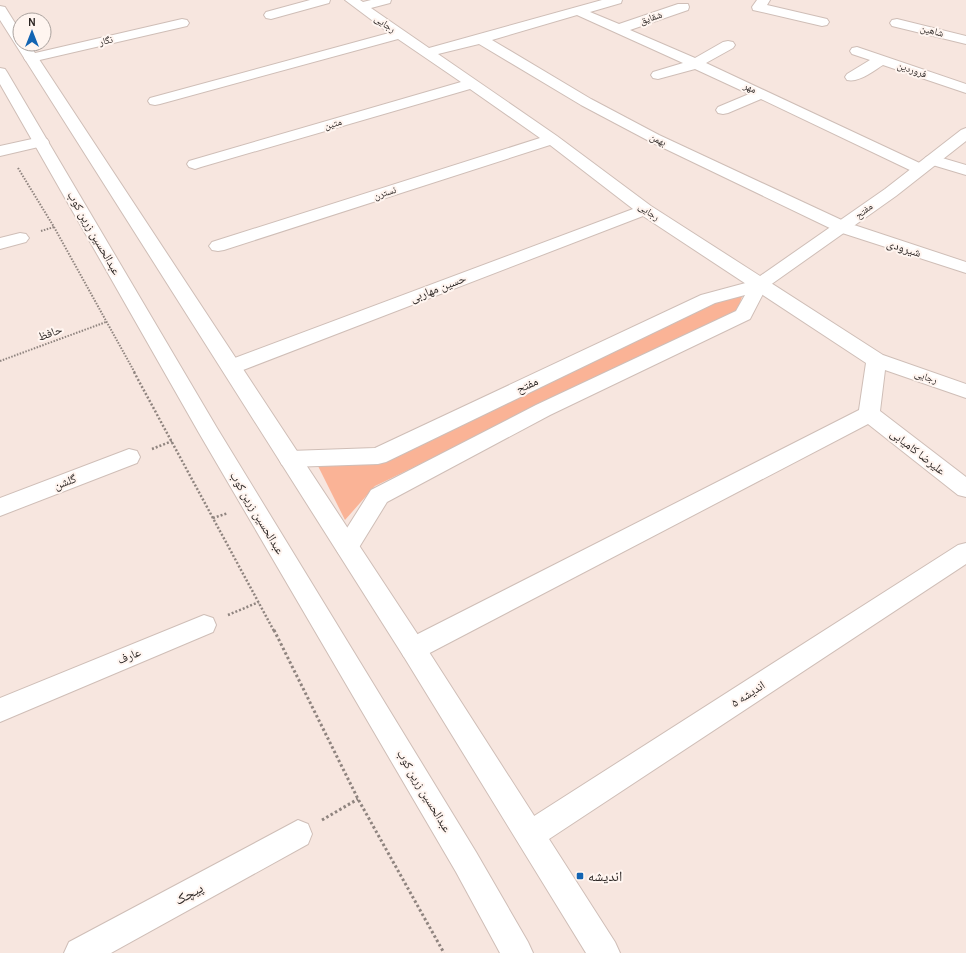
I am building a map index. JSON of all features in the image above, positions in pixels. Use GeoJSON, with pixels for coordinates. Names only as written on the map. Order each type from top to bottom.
{"type":"FeatureCollection","features":[{"type":"Feature","properties":{"kind":"street"},"geometry":{"type":"LineString","coordinates":[[271,15],[324,0]]}},
{"type":"Feature","properties":{"kind":"street"},"geometry":{"type":"LineString","coordinates":[[356,3],[385,0]]}},
{"type":"Feature","properties":{"kind":"street"},"geometry":{"type":"LineString","coordinates":[[426,53],[481,39],[616,0]]}},
{"type":"Feature","properties":{"kind":"street"},"geometry":{"type":"LineString","coordinates":[[764,0],[758,7],[822,22]]}},
{"type":"Feature","properties":{"kind":"street","name":"رجایی"},"geometry":{"type":"LineString","coordinates":[[356,3],[552,139],[645,210],[876,360],[966,391]]}},
{"type":"Feature","properties":{"kind":"street","name":"شقایق"},"geometry":{"type":"LineString","coordinates":[[619,29],[683,7]]}},
{"type":"Feature","properties":{"kind":"street","name":"مهر"},"geometry":{"type":"LineString","coordinates":[[578,11],[761,94],[926,165],[966,170]]}},
{"type":"Feature","properties":{"kind":"street"},"geometry":{"type":"LineString","coordinates":[[2,16],[12,30]]}},
{"type":"Feature","properties":{"kind":"street","name":"نگار"},"geometry":{"type":"LineString","coordinates":[[31,58],[182,23]]}},
{"type":"Feature","properties":{"kind":"street","name":"شاهین"},"geometry":{"type":"LineString","coordinates":[[897,23],[966,40]]}},
{"type":"Feature","properties":{"kind":"street"},"geometry":{"type":"LineString","coordinates":[[155,101],[399,34]]}},
{"type":"Feature","properties":{"kind":"street","name":"بهمن"},"geometry":{"type":"LineString","coordinates":[[481,39],[586,102],[654,138],[842,227]]}},
{"type":"Feature","properties":{"kind":"street"},"geometry":{"type":"LineString","coordinates":[[658,75],[695,64],[728,45]]}},
{"type":"Feature","properties":{"kind":"street","name":"فروردین"},"geometry":{"type":"LineString","coordinates":[[857,51],[966,90]]}},
{"type":"Feature","properties":{"kind":"street"},"geometry":{"type":"LineString","coordinates":[[27,52],[413,649],[604,953]]}},
{"type":"Feature","properties":{"kind":"street"},"geometry":{"type":"LineString","coordinates":[[852,77],[881,60]]}},
{"type":"Feature","properties":{"kind":"street","name":"عبدالحسین زرین کوب"},"geometry":{"type":"LineString","coordinates":[[3,82],[40,142],[206,427],[462,855],[518,953]]}},
{"type":"Feature","properties":{"kind":"street","name":"متین"},"geometry":{"type":"LineString","coordinates":[[194,164],[471,84]]}},
{"type":"Feature","properties":{"kind":"street"},"geometry":{"type":"LineString","coordinates":[[723,110],[761,94]]}},
{"type":"Feature","properties":{"kind":"street","name":"مفتح"},"geometry":{"type":"LineString","coordinates":[[290,459],[378,456],[708,299],[759,285],[842,227],[966,134]]}},
{"type":"Feature","properties":{"kind":"street","name":"نسترن"},"geometry":{"type":"LineString","coordinates":[[218,246],[552,139]]}},
{"type":"Feature","properties":{"kind":"street"},"geometry":{"type":"LineString","coordinates":[[4,150],[40,142]]}},
{"type":"Feature","properties":{"kind":"street","name":"حسین مهاربی"},"geometry":{"type":"LineString","coordinates":[[231,366],[645,210]]}},
{"type":"Feature","properties":{"kind":"street","name":"شیرودی"},"geometry":{"type":"LineString","coordinates":[[842,227],[966,268]]}},
{"type":"Feature","properties":{"kind":"street"},"geometry":{"type":"LineString","coordinates":[[0,244],[20,238]]}},
{"type":"Feature","properties":{"kind":"street","name":"مفتح"},"geometry":{"type":"LineString","coordinates":[[347,547],[379,496],[543,410],[743,315],[759,285]]}},
{"type":"Feature","properties":{"kind":"street"},"geometry":{"type":"LineString","coordinates":[[413,649],[869,414],[876,360]]}},
{"type":"Feature","properties":{"kind":"street","name":"علیرضا کامیابی"},"geometry":{"type":"LineString","coordinates":[[869,414],[966,489]]}},
{"type":"Feature","properties":{"kind":"street","name":"گلشن"},"geometry":{"type":"LineString","coordinates":[[0,507],[129,457]]}},
{"type":"Feature","properties":{"kind":"street","name":"اندیشه ۵"},"geometry":{"type":"LineString","coordinates":[[530,835],[966,552]]}},
{"type":"Feature","properties":{"kind":"street","name":"عارف"},"geometry":{"type":"LineString","coordinates":[[0,710],[204,625]]}},
{"type":"Feature","properties":{"kind":"street","name":"پیچک"},"geometry":{"type":"LineString","coordinates":[[80,953],[298,834]]}},
{"type":"Feature","properties":{"kind":"path"},"geometry":{"type":"LineString","coordinates":[[4,150],[54,227],[172,441],[281,644],[358,799],[444,953]]}},
{"type":"Feature","properties":{"kind":"path","name":"حافظ"},"geometry":{"type":"LineString","coordinates":[[0,360],[106,322]]}},
{"type":"Feature","properties":{"kind":"path"},"geometry":{"type":"LineString","coordinates":[[204,625],[259,602]]}},
{"type":"Feature","properties":{"kind":"path"},"geometry":{"type":"LineString","coordinates":[[298,834],[358,799]]}},
{"type":"Feature","properties":{"kind":"shaded area"},"geometry":{"type":"Polygon","coordinates":[[[743,294],[737,311],[375,486],[345,520],[318,466],[376,464],[717,302],[743,294]]]}},
{"type":"Feature","properties":{"kind":"place","name":"اندیشه"},"geometry":{"type":"Point","coordinates":[580,876]}}]}
